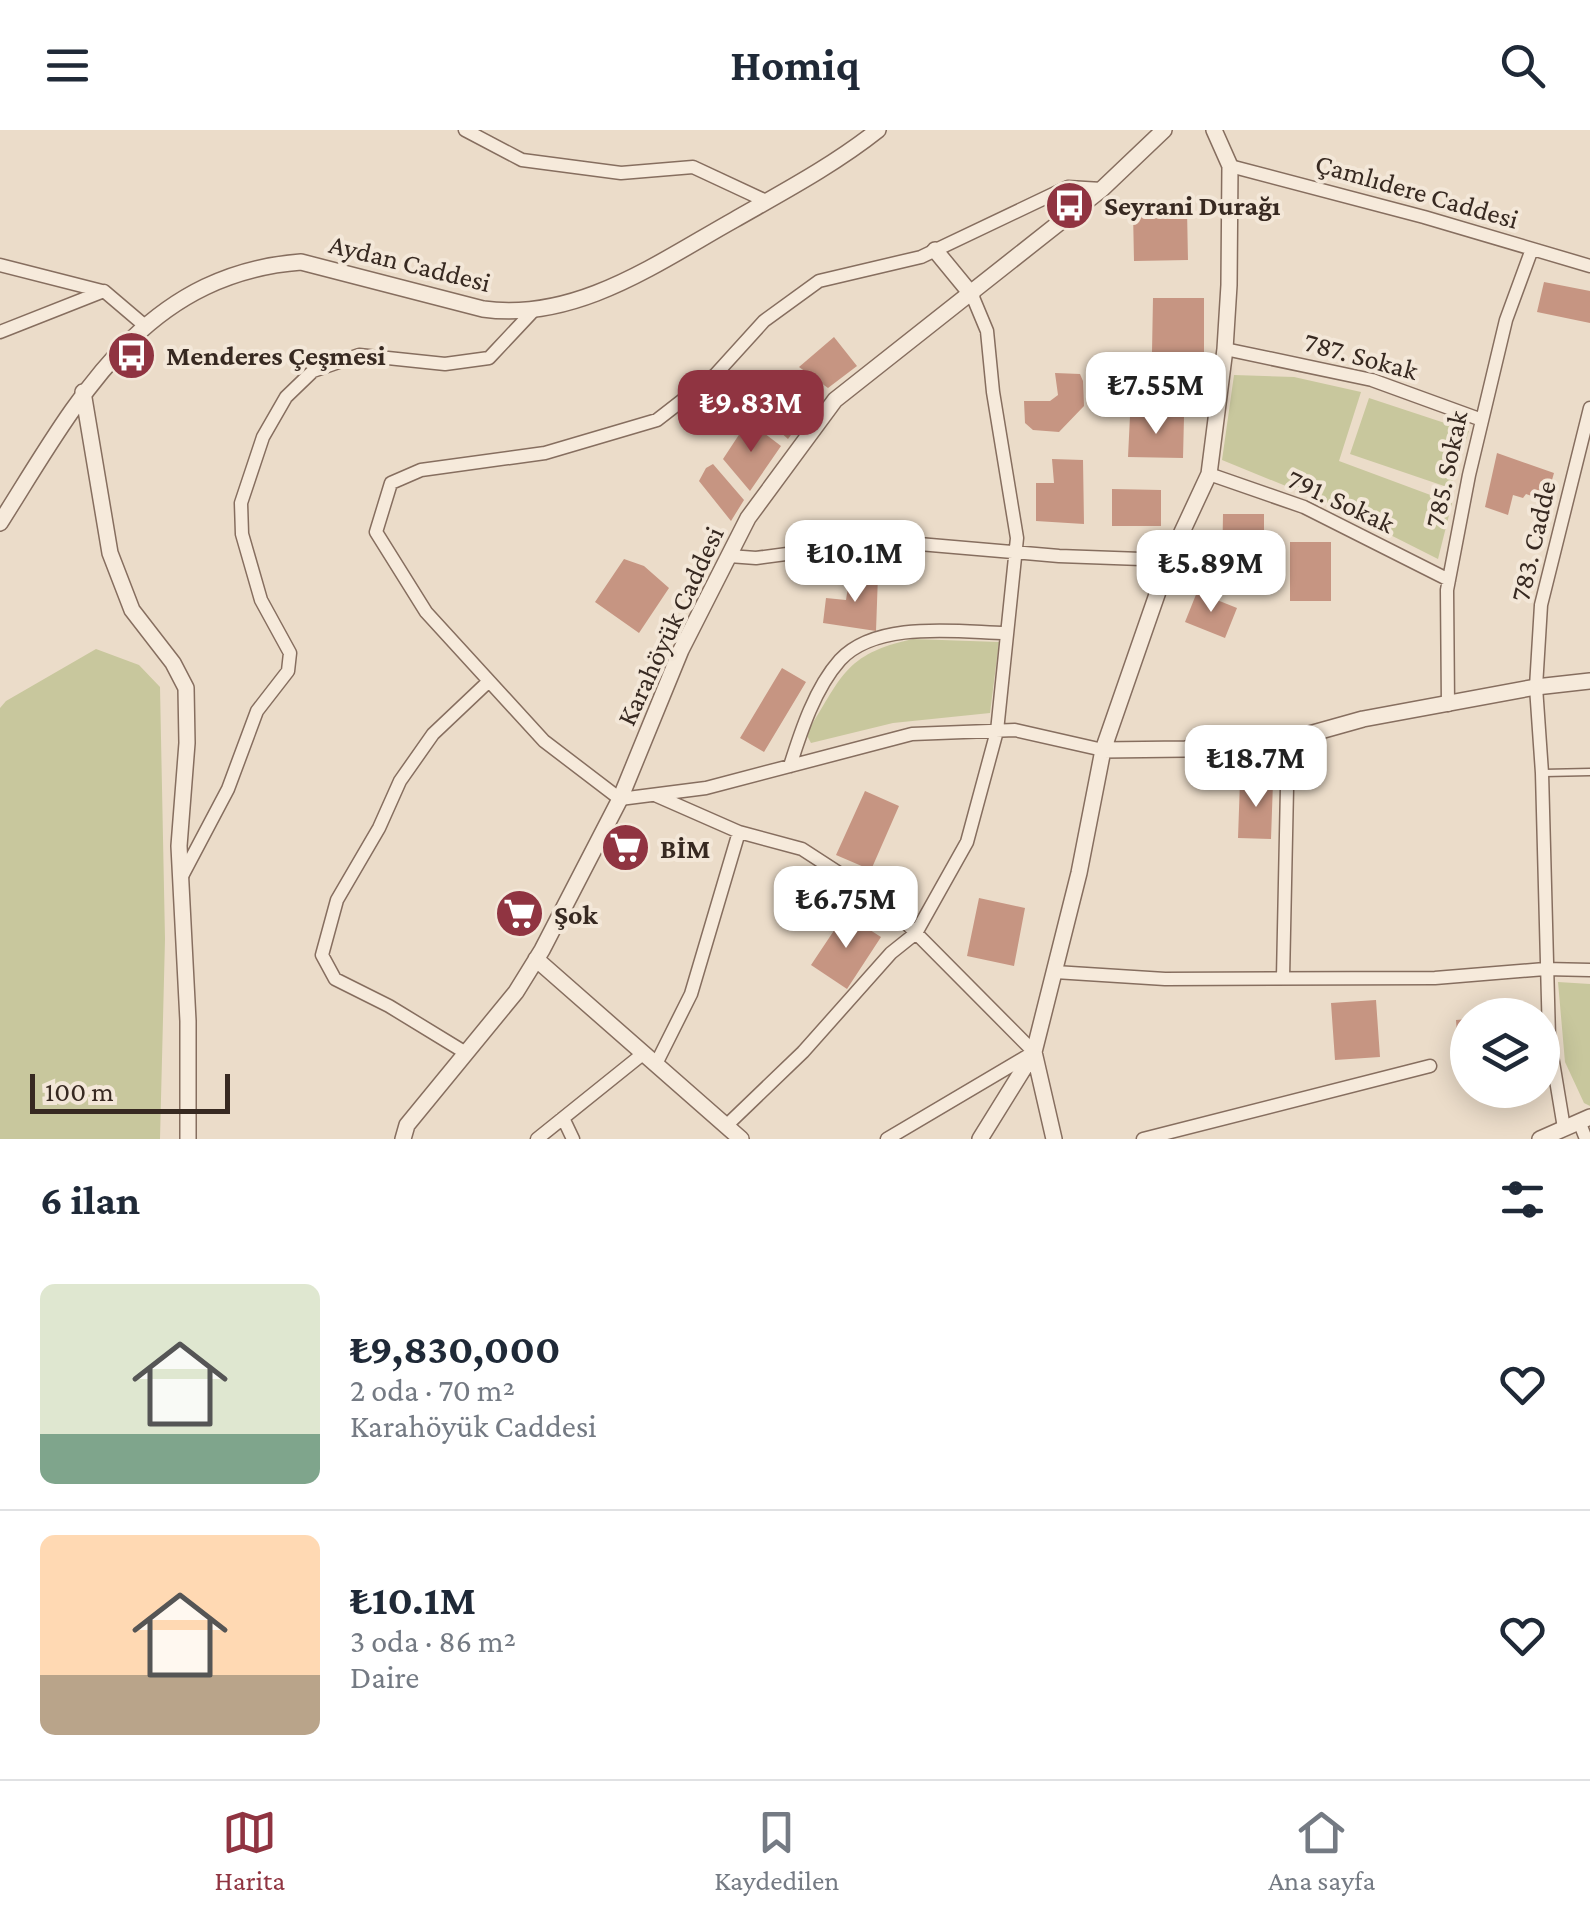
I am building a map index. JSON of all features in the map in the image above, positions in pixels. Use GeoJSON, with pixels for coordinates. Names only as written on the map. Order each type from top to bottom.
{"type":"FeatureCollection","features":[{"type":"Feature","properties":{"kind":"street"},"geometry":{"type":"LineString","coordinates":[[465,130],[522,160],[620,174],[693,167],[766,201]]}},
{"type":"Feature","properties":{"kind":"street","name":"Aydan Caddesi"},"geometry":{"type":"LineString","coordinates":[[0,524],[82,392],[144,325],[224,279],[270,264],[301,262],[454,303],[506,312],[535,310],[623,282],[766,201],[878,130]]}},
{"type":"Feature","properties":{"kind":"street","name":"Karahöyük Caddesi"},"geometry":{"type":"LineString","coordinates":[[402,1139],[407,1125],[516,992],[536,959],[620,799],[682,650],[748,518],[835,400],[1102,189],[1164,130]]}},
{"type":"Feature","properties":{"kind":"street"},"geometry":{"type":"LineString","coordinates":[[980,1139],[1034,1052],[1080,873],[1104,750],[1169,560],[1209,474],[1225,350],[1230,166],[1214,130]]}},
{"type":"Feature","properties":{"kind":"street","name":"Çamlıdere Caddesi"},"geometry":{"type":"LineString","coordinates":[[1230,166],[1590,266]]}},
{"type":"Feature","properties":{"kind":"street"},"geometry":{"type":"LineString","coordinates":[[1102,189],[1068,186],[922,257],[819,281],[764,320],[715,375],[657,420],[545,453],[422,470],[391,484],[376,532],[426,612],[489,681],[544,741],[620,799],[706,788],[912,734],[1014,730],[1104,750],[1184,749],[1288,740],[1362,719],[1590,681]]}},
{"type":"Feature","properties":{"kind":"street","name":"785. Sokak"},"geometry":{"type":"LineString","coordinates":[[1448,706],[1449,580],[1506,320],[1532,249]]}},
{"type":"Feature","properties":{"kind":"street"},"geometry":{"type":"LineString","coordinates":[[726,1126],[804,1052],[891,953],[916,933],[967,842],[996,730],[1017,538],[987,330],[972,294],[935,250]]}},
{"type":"Feature","properties":{"kind":"street"},"geometry":{"type":"LineString","coordinates":[[0,265],[104,291],[144,325]]}},
{"type":"Feature","properties":{"kind":"street"},"geometry":{"type":"LineString","coordinates":[[0,332],[104,291]]}},
{"type":"Feature","properties":{"kind":"street"},"geometry":{"type":"LineString","coordinates":[[180,880],[228,789],[257,712],[288,671],[290,654],[261,600],[242,534],[241,503],[263,438],[286,397],[314,371],[359,355],[445,364],[489,358],[535,310]]}},
{"type":"Feature","properties":{"kind":"street","name":"787. Sokak"},"geometry":{"type":"LineString","coordinates":[[1225,350],[1372,380],[1482,420]]}},
{"type":"Feature","properties":{"kind":"street"},"geometry":{"type":"LineString","coordinates":[[82,392],[110,553],[132,610],[173,663],[186,688],[187,742],[179,846],[188,1022],[188,1139]]}},
{"type":"Feature","properties":{"kind":"street","name":"783. Cadde"},"geometry":{"type":"LineString","coordinates":[[1586,1139],[1548,1038],[1542,773],[1536,687],[1541,605],[1590,408]]}},
{"type":"Feature","properties":{"kind":"street","name":"791. Sokak"},"geometry":{"type":"LineString","coordinates":[[1209,474],[1304,508],[1449,580]]}},
{"type":"Feature","properties":{"kind":"street"},"geometry":{"type":"LineString","coordinates":[[728,556],[756,558],[884,540],[1059,556],[1169,560]]}},
{"type":"Feature","properties":{"kind":"street"},"geometry":{"type":"LineString","coordinates":[[790,766],[805,721],[827,681],[840,660],[858,647],[911,631],[1006,633]]}},
{"type":"Feature","properties":{"kind":"street"},"geometry":{"type":"LineString","coordinates":[[466,1053],[389,1006],[335,979],[322,955],[337,900],[379,828],[400,781],[433,734],[489,681]]}},
{"type":"Feature","properties":{"kind":"street"},"geometry":{"type":"LineString","coordinates":[[1283,978],[1288,740]]}},
{"type":"Feature","properties":{"kind":"street"},"geometry":{"type":"LineString","coordinates":[[654,795],[739,832],[802,849],[876,897],[1034,1052],[1054,1139]]}},
{"type":"Feature","properties":{"kind":"street"},"geometry":{"type":"LineString","coordinates":[[537,1139],[650,1059],[691,994],[739,832]]}},
{"type":"Feature","properties":{"kind":"street"},"geometry":{"type":"LineString","coordinates":[[536,959],[741,1139]]}},
{"type":"Feature","properties":{"kind":"street"},"geometry":{"type":"LineString","coordinates":[[1055,972],[1165,980],[1435,978],[1545,969],[1590,970]]}},
{"type":"Feature","properties":{"kind":"street"},"geometry":{"type":"LineString","coordinates":[[887,1139],[1034,1052]]}},
{"type":"Feature","properties":{"kind":"street"},"geometry":{"type":"LineString","coordinates":[[1143,1139],[1430,1066]]}},
{"type":"Feature","properties":{"kind":"street"},"geometry":{"type":"LineString","coordinates":[[563,1118],[573,1139]]}},
{"type":"Feature","properties":{"kind":"street"},"geometry":{"type":"LineString","coordinates":[[1540,1139],[1578,1122]]}},
{"type":"Feature","properties":{"kind":"lane"},"geometry":{"type":"LineString","coordinates":[[1542,773],[1590,772]]}},
{"type":"Feature","properties":{"kind":"green space"},"geometry":{"type":"Polygon","coordinates":[[[1234,375],[1294,377],[1361,392],[1339,461],[1452,503],[1438,559],[1325,502],[1222,460],[1234,375]]]}},
{"type":"Feature","properties":{"kind":"green space"},"geometry":{"type":"Polygon","coordinates":[[[1369,398],[1469,431],[1450,488],[1350,454],[1369,398]]]}},
{"type":"Feature","properties":{"kind":"green space"},"geometry":{"type":"Polygon","coordinates":[[[913,639],[999,642],[990,713],[893,723],[811,743],[806,734],[847,671],[872,652],[913,639]]]}},
{"type":"Feature","properties":{"kind":"green space"},"geometry":{"type":"Polygon","coordinates":[[[96,649],[139,665],[160,687],[165,939],[160,1139],[0,1139],[0,708],[96,649]]]}},
{"type":"Feature","properties":{"kind":"green space"},"geometry":{"type":"Polygon","coordinates":[[[1558,982],[1590,984],[1590,1106],[1584,1103],[1565,1062],[1558,982]]]}},
{"type":"Feature","properties":{"kind":"building"},"geometry":{"type":"Polygon","coordinates":[[[1187,209],[1188,260],[1134,261],[1133,211],[1187,209]]]}},
{"type":"Feature","properties":{"kind":"building"},"geometry":{"type":"Polygon","coordinates":[[[1544,282],[1590,291],[1590,323],[1537,312],[1544,282]]]}},
{"type":"Feature","properties":{"kind":"building"},"geometry":{"type":"Polygon","coordinates":[[[1153,298],[1204,298],[1204,353],[1152,352],[1153,298]]]}},
{"type":"Feature","properties":{"kind":"building"},"geometry":{"type":"Polygon","coordinates":[[[834,337],[857,366],[828,388],[799,367],[834,337]]]}},
{"type":"Feature","properties":{"kind":"building"},"geometry":{"type":"Polygon","coordinates":[[[1055,373],[1080,374],[1084,406],[1059,432],[1033,430],[1025,423],[1024,401],[1050,401],[1058,395],[1055,373]]]}},
{"type":"Feature","properties":{"kind":"building"},"geometry":{"type":"Polygon","coordinates":[[[789,376],[819,397],[788,439],[760,414],[789,376]]]}},
{"type":"Feature","properties":{"kind":"building"},"geometry":{"type":"Polygon","coordinates":[[[1130,416],[1184,417],[1183,458],[1128,457],[1130,416]]]}},
{"type":"Feature","properties":{"kind":"building"},"geometry":{"type":"Polygon","coordinates":[[[748,421],[781,446],[750,491],[723,459],[748,421]]]}},
{"type":"Feature","properties":{"kind":"building"},"geometry":{"type":"Polygon","coordinates":[[[1497,453],[1554,473],[1546,501],[1526,494],[1523,498],[1513,495],[1508,515],[1485,507],[1497,453]]]}},
{"type":"Feature","properties":{"kind":"building"},"geometry":{"type":"Polygon","coordinates":[[[1052,459],[1083,460],[1084,524],[1036,521],[1036,483],[1054,483],[1052,459]]]}},
{"type":"Feature","properties":{"kind":"building"},"geometry":{"type":"Polygon","coordinates":[[[713,464],[744,500],[731,521],[699,481],[713,464]]]}},
{"type":"Feature","properties":{"kind":"building"},"geometry":{"type":"Polygon","coordinates":[[[1112,489],[1161,490],[1161,526],[1112,526],[1112,489]]]}},
{"type":"Feature","properties":{"kind":"building"},"geometry":{"type":"Polygon","coordinates":[[[1223,514],[1264,514],[1264,572],[1222,572],[1223,514]]]}},
{"type":"Feature","properties":{"kind":"building"},"geometry":{"type":"Polygon","coordinates":[[[1290,542],[1331,542],[1331,601],[1290,601],[1290,542]]]}},
{"type":"Feature","properties":{"kind":"building"},"geometry":{"type":"Polygon","coordinates":[[[624,559],[644,566],[669,588],[639,633],[595,602],[624,559]]]}},
{"type":"Feature","properties":{"kind":"building"},"geometry":{"type":"Polygon","coordinates":[[[850,574],[878,575],[876,631],[823,623],[826,598],[846,600],[850,574]]]}},
{"type":"Feature","properties":{"kind":"building"},"geometry":{"type":"Polygon","coordinates":[[[1197,592],[1237,608],[1225,638],[1185,622],[1197,592]]]}},
{"type":"Feature","properties":{"kind":"building"},"geometry":{"type":"Polygon","coordinates":[[[782,668],[806,682],[764,752],[740,738],[782,668]]]}},
{"type":"Feature","properties":{"kind":"building"},"geometry":{"type":"Polygon","coordinates":[[[1240,781],[1273,782],[1271,839],[1238,838],[1240,781]]]}},
{"type":"Feature","properties":{"kind":"building"},"geometry":{"type":"Polygon","coordinates":[[[865,791],[899,806],[871,870],[836,855],[865,791]]]}},
{"type":"Feature","properties":{"kind":"building"},"geometry":{"type":"Polygon","coordinates":[[[979,898],[1025,908],[1014,966],[967,956],[979,898]]]}},
{"type":"Feature","properties":{"kind":"building"},"geometry":{"type":"Polygon","coordinates":[[[845,914],[881,937],[847,989],[811,965],[845,914]]]}},
{"type":"Feature","properties":{"kind":"building"},"geometry":{"type":"Polygon","coordinates":[[[1376,1000],[1380,1057],[1335,1060],[1331,1003],[1376,1000]]]}},
{"type":"Feature","properties":{"kind":"place","name":"Seyrani Durağı"},"geometry":{"type":"Point","coordinates":[1069,205]}},
{"type":"Feature","properties":{"kind":"place","name":"Menderes Çeşmesi"},"geometry":{"type":"Point","coordinates":[131,355]}},
{"type":"Feature","properties":{"kind":"place","name":"BİM"},"geometry":{"type":"Point","coordinates":[625,848]}},
{"type":"Feature","properties":{"kind":"place","name":"Şok"},"geometry":{"type":"Point","coordinates":[519,914]}}]}
